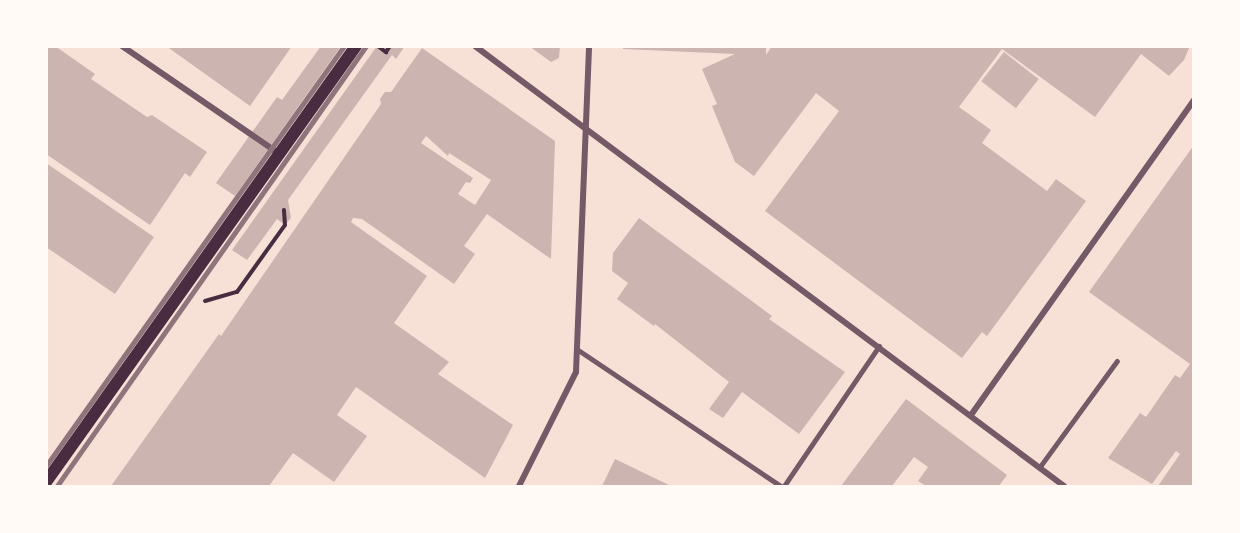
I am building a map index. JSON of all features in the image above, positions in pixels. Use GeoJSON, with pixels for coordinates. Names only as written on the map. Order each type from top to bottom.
{"type":"FeatureCollection","features":[{"type":"Feature","properties":{"kind":"main road"},"geometry":{"type":"LineString","coordinates":[[46,482],[356,46]]}},
{"type":"Feature","properties":{"kind":"street"},"geometry":{"type":"LineString","coordinates":[[122,46],[280,154]]}},
{"type":"Feature","properties":{"kind":"street"},"geometry":{"type":"LineString","coordinates":[[475,46],[879,346],[1040,468],[1056,484],[1064,486]]}},
{"type":"Feature","properties":{"kind":"street"},"geometry":{"type":"LineString","coordinates":[[519,486],[576,372],[589,46]]}},
{"type":"Feature","properties":{"kind":"street"},"geometry":{"type":"LineString","coordinates":[[971,416],[1194,100]]}},
{"type":"Feature","properties":{"kind":"lane"},"geometry":{"type":"LineString","coordinates":[[577,349],[782,486],[879,346]]}},
{"type":"Feature","properties":{"kind":"lane"},"geometry":{"type":"LineString","coordinates":[[1040,468],[1117,361]]}},
{"type":"Feature","properties":{"kind":"path"},"geometry":{"type":"LineString","coordinates":[[379,46],[386,52],[390,46]]}},
{"type":"Feature","properties":{"kind":"path"},"geometry":{"type":"LineString","coordinates":[[237,292],[285,225],[284,210]]}},
{"type":"Feature","properties":{"kind":"building"},"geometry":{"type":"Polygon","coordinates":[[[46,46],[55,46],[95,74],[91,79],[147,117],[152,115],[207,152],[190,177],[185,173],[150,225],[46,154],[46,46]]]}},
{"type":"Feature","properties":{"kind":"building"},"geometry":{"type":"Polygon","coordinates":[[[166,46],[292,46],[250,106],[166,46]]]}},
{"type":"Feature","properties":{"kind":"building"},"geometry":{"type":"Polygon","coordinates":[[[321,46],[341,46],[235,196],[216,183],[277,97],[282,100],[321,46]]]}},
{"type":"Feature","properties":{"kind":"building"},"geometry":{"type":"Polygon","coordinates":[[[377,46],[405,46],[396,59],[392,55],[288,200],[291,218],[285,225],[277,219],[247,260],[232,250],[377,46]]]}},
{"type":"Feature","properties":{"kind":"building"},"geometry":{"type":"Polygon","coordinates":[[[529,46],[560,46],[559,58],[551,62],[529,46]]]}},
{"type":"Feature","properties":{"kind":"building"},"geometry":{"type":"Polygon","coordinates":[[[623,46],[766,46],[766,55],[772,46],[1190,46],[1184,60],[1169,76],[1141,54],[1095,117],[1002,49],[959,107],[991,130],[982,143],[1047,191],[1056,179],[1086,201],[987,336],[982,332],[962,358],[765,211],[839,111],[816,93],[754,176],[735,162],[712,106],[717,104],[702,69],[735,54],[623,49],[623,46]]]}},
{"type":"Feature","properties":{"kind":"building"},"geometry":{"type":"Polygon","coordinates":[[[422,48],[555,141],[551,259],[487,214],[464,246],[475,254],[454,284],[362,219],[353,218],[351,222],[427,276],[394,323],[449,362],[438,374],[513,425],[485,478],[356,387],[337,415],[367,436],[334,482],[293,453],[269,486],[111,486],[219,334],[221,336],[381,104],[380,99],[385,92],[391,92],[422,48]],[[426,136],[421,143],[473,178],[470,183],[466,182],[458,194],[475,205],[491,180],[449,153],[448,156],[426,136]]]}},
{"type":"Feature","properties":{"kind":"building"},"geometry":{"type":"Polygon","coordinates":[[[1004,52],[1039,79],[1016,108],[981,81],[1004,52]]]}},
{"type":"Feature","properties":{"kind":"building"},"geometry":{"type":"Polygon","coordinates":[[[1194,145],[1194,486],[1158,486],[1180,454],[1176,451],[1152,484],[1108,458],[1140,413],[1146,417],[1175,375],[1180,378],[1190,364],[1089,292],[1194,145]]]}},
{"type":"Feature","properties":{"kind":"building"},"geometry":{"type":"Polygon","coordinates":[[[46,163],[154,237],[115,294],[46,247],[46,163]]]}},
{"type":"Feature","properties":{"kind":"building"},"geometry":{"type":"Polygon","coordinates":[[[639,218],[772,316],[769,319],[845,372],[799,434],[742,392],[723,418],[709,409],[729,382],[655,324],[654,326],[617,299],[628,283],[612,271],[613,253],[639,218]]]}},
{"type":"Feature","properties":{"kind":"building"},"geometry":{"type":"Polygon","coordinates":[[[906,399],[1007,475],[999,486],[926,486],[918,481],[928,467],[914,457],[892,486],[841,486],[906,399]]]}},
{"type":"Feature","properties":{"kind":"building"},"geometry":{"type":"Polygon","coordinates":[[[615,459],[671,486],[602,486],[615,459]]]}},
{"type":"Feature","properties":{"kind":"railway"},"geometry":{"type":"LineString","coordinates":[[46,466],[344,46]]}},
{"type":"Feature","properties":{"kind":"railway"},"geometry":{"type":"LineString","coordinates":[[57,486],[366,46]]}}]}
